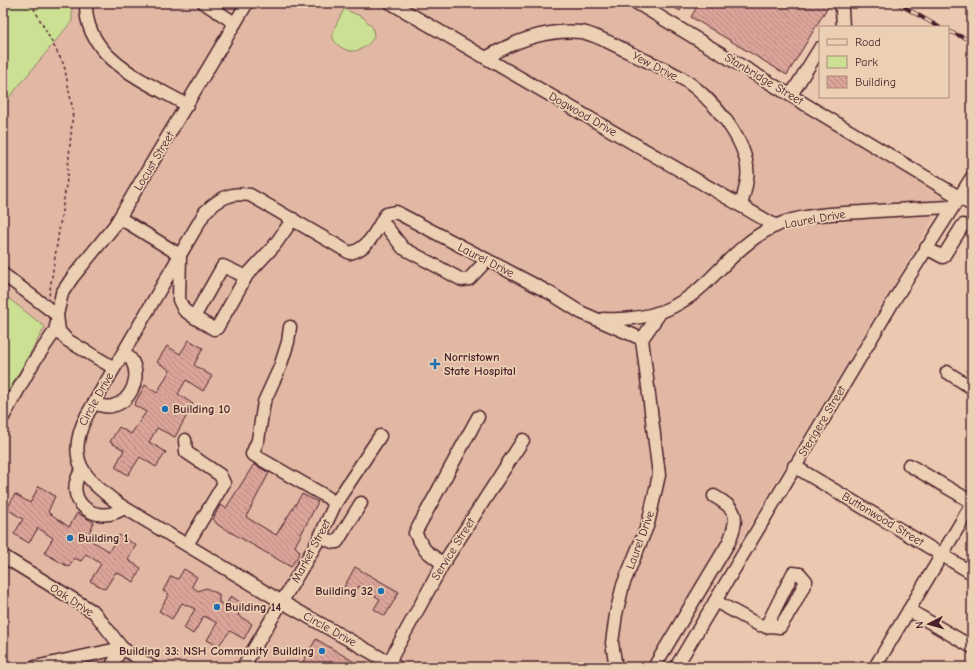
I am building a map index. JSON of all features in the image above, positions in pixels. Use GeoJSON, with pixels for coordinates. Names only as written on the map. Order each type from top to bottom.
{"type":"FeatureCollection","features":[{"type":"Feature","properties":{"kind":"street"},"geometry":{"type":"LineString","coordinates":[[86,3],[88,22],[94,38],[103,52],[134,75],[188,104]]}},
{"type":"Feature","properties":{"kind":"street"},"geometry":{"type":"LineString","coordinates":[[204,3],[236,23]]}},
{"type":"Feature","properties":{"kind":"street","name":"Locust Street"},"geometry":{"type":"LineString","coordinates":[[3,417],[33,363],[55,332],[54,315],[62,293],[72,278],[120,218],[247,3]]}},
{"type":"Feature","properties":{"kind":"street","name":"Dogwood Drive"},"geometry":{"type":"LineString","coordinates":[[391,3],[776,226]]}},
{"type":"Feature","properties":{"kind":"street","name":"Stanbridge Street"},"geometry":{"type":"LineString","coordinates":[[637,3],[791,95],[953,207],[972,205]]}},
{"type":"Feature","properties":{"kind":"street"},"geometry":{"type":"LineString","coordinates":[[839,3],[842,9],[842,26]]}},
{"type":"Feature","properties":{"kind":"street","name":"Yew Drive"},"geometry":{"type":"LineString","coordinates":[[486,58],[507,46],[547,33],[582,32],[613,44],[681,78],[717,108],[738,138],[747,164],[748,178],[741,206]]}},
{"type":"Feature","properties":{"kind":"street"},"geometry":{"type":"LineString","coordinates":[[791,95],[819,50]]}},
{"type":"Feature","properties":{"kind":"street","name":"Sterigere Street"},"geometry":{"type":"LineString","coordinates":[[676,667],[794,466],[926,248],[972,177]]}},
{"type":"Feature","properties":{"kind":"street","name":"Circle Drive"},"geometry":{"type":"LineString","coordinates":[[393,665],[282,602],[124,508],[98,489],[82,470],[77,445],[79,431],[94,403],[205,212],[215,203],[236,193],[250,195],[350,253],[360,250],[369,244],[386,214],[396,212]]}},
{"type":"Feature","properties":{"kind":"street"},"geometry":{"type":"LineString","coordinates":[[926,248],[943,257],[967,223],[953,207]]}},
{"type":"Feature","properties":{"kind":"street","name":"Laurel Drive"},"geometry":{"type":"LineString","coordinates":[[597,319],[615,320],[660,313],[688,297],[709,280],[750,241],[776,226],[817,216],[953,207]]}},
{"type":"Feature","properties":{"kind":"street","name":"Laurel Drive"},"geometry":{"type":"LineString","coordinates":[[396,212],[550,293],[580,312],[642,339]]}},
{"type":"Feature","properties":{"kind":"street"},"geometry":{"type":"LineString","coordinates":[[120,218],[180,255],[179,300],[184,310],[214,329],[217,328],[247,275],[274,246],[293,219]]}},
{"type":"Feature","properties":{"kind":"street"},"geometry":{"type":"LineString","coordinates":[[382,221],[403,248],[462,280],[469,279],[487,260]]}},
{"type":"Feature","properties":{"kind":"street"},"geometry":{"type":"LineString","coordinates":[[194,317],[223,266],[242,275],[247,275]]}},
{"type":"Feature","properties":{"kind":"street"},"geometry":{"type":"LineString","coordinates":[[3,274],[54,315],[59,331],[67,340],[114,368]]}},
{"type":"Feature","properties":{"kind":"street","name":"Laurel Drive"},"geometry":{"type":"LineString","coordinates":[[616,667],[612,643],[623,585],[648,524],[659,475],[642,339],[660,313]]}},
{"type":"Feature","properties":{"kind":"street"},"geometry":{"type":"LineString","coordinates":[[290,327],[288,342],[280,367],[264,402],[258,440],[252,454],[327,497],[335,504]]}},
{"type":"Feature","properties":{"kind":"street"},"geometry":{"type":"LineString","coordinates":[[94,403],[112,406],[121,402],[130,393],[135,381],[135,369],[132,360],[124,352]]}},
{"type":"Feature","properties":{"kind":"street"},"geometry":{"type":"LineString","coordinates":[[947,372],[972,388]]}},
{"type":"Feature","properties":{"kind":"street"},"geometry":{"type":"LineString","coordinates":[[443,564],[425,550],[415,533],[478,417]]}},
{"type":"Feature","properties":{"kind":"street","name":"Market Street"},"geometry":{"type":"LineString","coordinates":[[243,667],[322,534],[335,504],[380,436]]}},
{"type":"Feature","properties":{"kind":"street"},"geometry":{"type":"LineString","coordinates":[[185,440],[186,452],[220,475],[224,483],[187,545]]}},
{"type":"Feature","properties":{"kind":"street","name":"Service Street"},"geometry":{"type":"LineString","coordinates":[[393,665],[443,564],[523,440]]}},
{"type":"Feature","properties":{"kind":"street"},"geometry":{"type":"LineString","coordinates":[[875,667],[972,503],[909,465]]}},
{"type":"Feature","properties":{"kind":"street","name":"Buttonwood Street"},"geometry":{"type":"LineString","coordinates":[[794,466],[972,573]]}},
{"type":"Feature","properties":{"kind":"street"},"geometry":{"type":"LineString","coordinates":[[82,470],[78,476],[76,487],[79,500],[87,509],[92,513],[104,515],[117,513],[124,508]]}},
{"type":"Feature","properties":{"kind":"street"},"geometry":{"type":"LineString","coordinates":[[654,667],[729,542],[736,525],[736,516],[732,510],[714,496]]}},
{"type":"Feature","properties":{"kind":"street"},"geometry":{"type":"LineString","coordinates":[[322,534],[324,538],[333,543],[337,542],[361,503]]}},
{"type":"Feature","properties":{"kind":"street","name":"Oak Drive"},"geometry":{"type":"LineString","coordinates":[[3,556],[94,612],[122,648],[152,667]]}},
{"type":"Feature","properties":{"kind":"street"},"geometry":{"type":"LineString","coordinates":[[715,601],[759,625],[766,626],[780,627],[795,604],[806,581],[800,574],[793,572],[766,626]]}},
{"type":"Feature","properties":{"kind":"street"},"geometry":{"type":"LineString","coordinates":[[781,595],[795,604]]}},
{"type":"Feature","properties":{"kind":"street"},"geometry":{"type":"LineString","coordinates":[[909,610],[972,647]]}},
{"type":"Feature","properties":{"kind":"street"},"geometry":{"type":"LineString","coordinates":[[35,667],[122,648]]}},
{"type":"Feature","properties":{"kind":"street"},"geometry":{"type":"LineString","coordinates":[[111,667],[122,648]]}},
{"type":"Feature","properties":{"kind":"path"},"geometry":{"type":"LineString","coordinates":[[31,3],[64,65],[73,111],[54,315]]}},
{"type":"Feature","properties":{"kind":"shaded area","name":"Norristown State Hospital"},"geometry":{"type":"Polygon","coordinates":[[[72,3],[622,3],[946,198],[665,667],[3,667],[3,401],[45,327],[3,294],[3,105],[72,21],[72,3]]]}},
{"type":"Feature","properties":{"kind":"green space"},"geometry":{"type":"Polygon","coordinates":[[[3,3],[72,3],[72,21],[3,105],[3,3]]]}},
{"type":"Feature","properties":{"kind":"green space"},"geometry":{"type":"Polygon","coordinates":[[[344,9],[363,17],[373,28],[374,37],[362,49],[353,51],[348,50],[338,45],[333,39],[335,28],[344,9]]]}},
{"type":"Feature","properties":{"kind":"green space"},"geometry":{"type":"Polygon","coordinates":[[[3,294],[45,327],[3,401],[3,294]]]}},
{"type":"Feature","properties":{"kind":"building"},"geometry":{"type":"Polygon","coordinates":[[[666,3],[685,3],[680,11],[666,3]]]}},
{"type":"Feature","properties":{"kind":"building"},"geometry":{"type":"Polygon","coordinates":[[[699,3],[830,3],[787,75],[691,17],[699,3]]]}},
{"type":"Feature","properties":{"kind":"building","name":"Building 10"},"geometry":{"type":"Polygon","coordinates":[[[189,340],[203,348],[194,365],[212,376],[203,391],[186,380],[178,394],[193,404],[175,437],[157,428],[149,442],[166,452],[156,467],[140,457],[128,475],[115,467],[124,450],[110,442],[119,427],[131,434],[146,412],[134,405],[145,385],[157,393],[170,370],[157,362],[167,346],[180,354],[189,340]]]}},
{"type":"Feature","properties":{"kind":"building"},"geometry":{"type":"Polygon","coordinates":[[[254,464],[269,473],[246,517],[276,535],[302,494],[318,502],[295,546],[300,552],[291,567],[218,525],[213,519],[220,505],[226,508],[254,464]]]}},
{"type":"Feature","properties":{"kind":"building","name":"Building 1"},"geometry":{"type":"Polygon","coordinates":[[[39,486],[55,496],[48,512],[69,527],[77,513],[94,522],[87,538],[109,551],[119,535],[136,545],[128,560],[141,568],[134,582],[116,572],[105,589],[90,581],[101,564],[86,554],[81,561],[74,558],[69,567],[44,553],[53,538],[38,528],[29,543],[14,534],[23,519],[7,509],[15,494],[30,503],[39,486]]]}},
{"type":"Feature","properties":{"kind":"building","name":"Building 32"},"geometry":{"type":"Polygon","coordinates":[[[355,567],[399,592],[385,616],[374,609],[380,599],[359,586],[353,597],[343,589],[355,567]]]}},
{"type":"Feature","properties":{"kind":"building","name":"Building 14"},"geometry":{"type":"Polygon","coordinates":[[[184,569],[197,577],[192,586],[198,591],[206,588],[219,594],[219,602],[225,606],[231,596],[244,605],[238,615],[252,624],[244,639],[230,631],[218,646],[207,640],[217,623],[204,616],[193,634],[184,628],[195,609],[182,603],[172,619],[159,611],[169,594],[163,591],[171,576],[178,579],[184,569]]]}},
{"type":"Feature","properties":{"kind":"building","name":"Building 33: NSH Community Building"},"geometry":{"type":"Polygon","coordinates":[[[316,639],[356,663],[354,667],[300,667],[316,639]]]}},
{"type":"Feature","properties":{"kind":"railway"},"geometry":{"type":"LineString","coordinates":[[897,3],[937,26]]}},
{"type":"Feature","properties":{"kind":"railway"},"geometry":{"type":"LineString","coordinates":[[949,31],[972,41]]}},
{"type":"Feature","properties":{"kind":"place","name":"Norristown State Hospital"},"geometry":{"type":"Point","coordinates":[435,364]}},
{"type":"Feature","properties":{"kind":"place","name":"Building 10"},"geometry":{"type":"Point","coordinates":[165,409]}},
{"type":"Feature","properties":{"kind":"place","name":"Building 1"},"geometry":{"type":"Point","coordinates":[70,538]}},
{"type":"Feature","properties":{"kind":"place","name":"Building 32"},"geometry":{"type":"Point","coordinates":[381,591]}},
{"type":"Feature","properties":{"kind":"place","name":"Building 14"},"geometry":{"type":"Point","coordinates":[217,607]}},
{"type":"Feature","properties":{"kind":"place","name":"Building 33: NSH Community Building"},"geometry":{"type":"Point","coordinates":[322,651]}}]}
